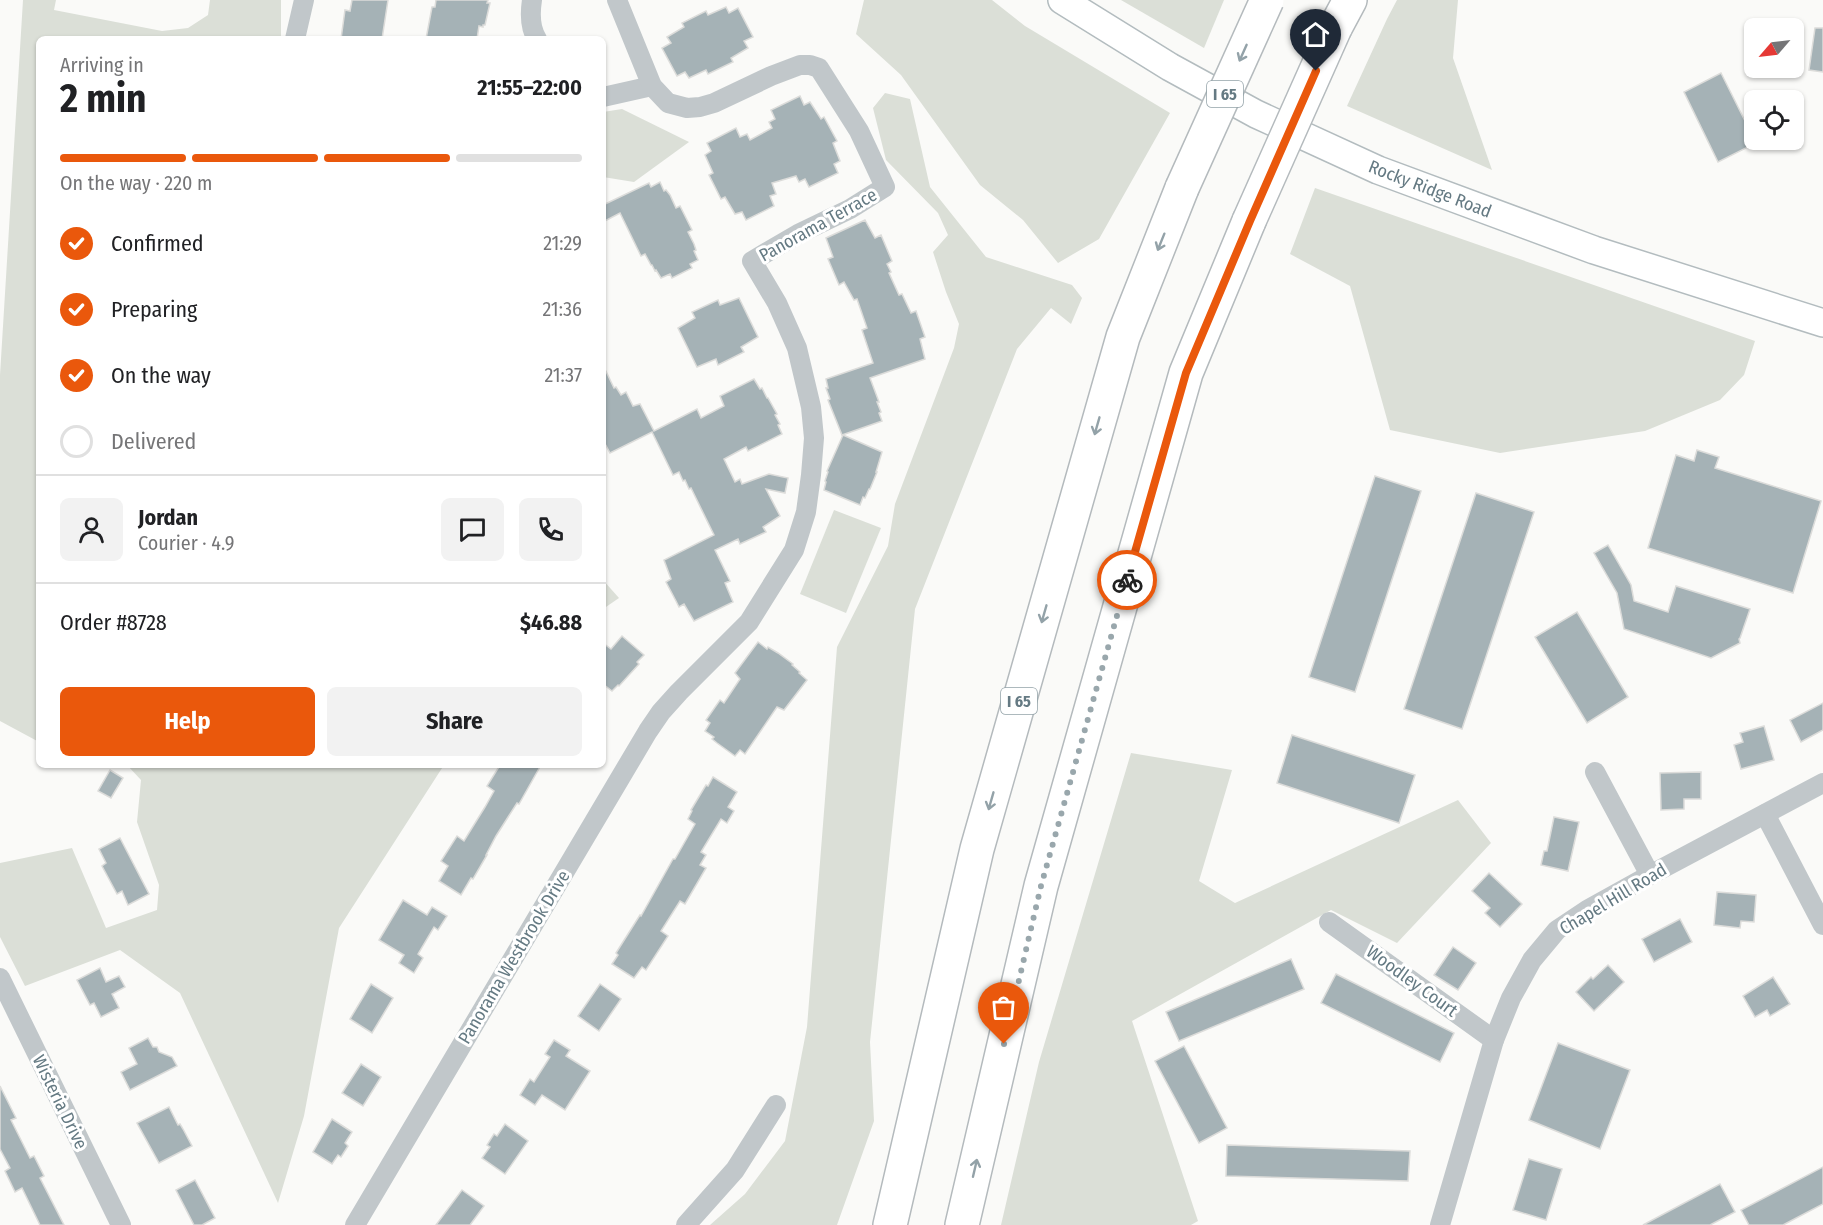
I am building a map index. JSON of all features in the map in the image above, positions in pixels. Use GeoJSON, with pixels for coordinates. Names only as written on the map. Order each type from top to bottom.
{"type":"FeatureCollection","features":[{"type":"Feature","properties":{"kind":"highway","name":"I 65"},"geometry":{"type":"LineString","coordinates":[[890,1225],[977,849],[1123,337],[1182,188],[1267,0]]}},
{"type":"Feature","properties":{"kind":"highway"},"geometry":{"type":"LineString","coordinates":[[962,1225],[1041,886],[1186,373],[1250,221],[1335,28],[1350,0]]}},
{"type":"Feature","properties":{"kind":"main road","name":"Rocky Ridge Road"},"geometry":{"type":"LineString","coordinates":[[1062,0],[1170,67],[1256,114],[1378,170],[1594,250],[1823,323]]}},
{"type":"Feature","properties":{"kind":"street"},"geometry":{"type":"LineString","coordinates":[[296,36],[304,0]]}},
{"type":"Feature","properties":{"kind":"street"},"geometry":{"type":"LineString","coordinates":[[532,0],[530,12],[535,36]]}},
{"type":"Feature","properties":{"kind":"street","name":"Panorama Terrace"},"geometry":{"type":"LineString","coordinates":[[617,0],[652,86],[668,103],[687,108],[700,107],[800,65],[810,64],[819,68],[859,131],[885,187],[850,209],[798,234],[752,261],[777,303],[797,348],[811,407],[814,438],[812,475],[806,512],[794,550],[749,622],[679,692]]}},
{"type":"Feature","properties":{"kind":"street"},"geometry":{"type":"LineString","coordinates":[[606,96],[652,86]]}},
{"type":"Feature","properties":{"kind":"street","name":"Panorama Westbrook Drive"},"geometry":{"type":"LineString","coordinates":[[355,1225],[648,731],[679,692]]}},
{"type":"Feature","properties":{"kind":"street"},"geometry":{"type":"LineString","coordinates":[[1595,772],[1650,875]]}},
{"type":"Feature","properties":{"kind":"street","name":"Chapel Hill Road"},"geometry":{"type":"LineString","coordinates":[[1440,1225],[1494,1040],[1532,960],[1557,930],[1587,910],[1650,875],[1823,783]]}},
{"type":"Feature","properties":{"kind":"street"},"geometry":{"type":"LineString","coordinates":[[1765,814],[1823,925]]}},
{"type":"Feature","properties":{"kind":"street","name":"Woodley Court"},"geometry":{"type":"LineString","coordinates":[[1329,922],[1494,1040]]}},
{"type":"Feature","properties":{"kind":"street","name":"Wisteria Drive"},"geometry":{"type":"LineString","coordinates":[[0,978],[121,1225]]}},
{"type":"Feature","properties":{"kind":"street"},"geometry":{"type":"LineString","coordinates":[[686,1225],[735,1170],[776,1104]]}},
{"type":"Feature","properties":{"kind":"shaded area"},"geometry":{"type":"Polygon","coordinates":[[[23,0],[56,0],[54,10],[162,31],[188,28],[208,15],[210,0],[281,0],[281,36],[36,36],[36,740],[0,721],[0,375],[23,0]]]}},
{"type":"Feature","properties":{"kind":"shaded area"},"geometry":{"type":"Polygon","coordinates":[[[864,0],[992,0],[1025,26],[1170,113],[1099,239],[1058,263],[1023,220],[980,185],[901,75],[856,34],[864,0]]]}},
{"type":"Feature","properties":{"kind":"shaded area"},"geometry":{"type":"Polygon","coordinates":[[[1121,0],[1224,0],[1204,48],[1121,0]]]}},
{"type":"Feature","properties":{"kind":"shaded area"},"geometry":{"type":"Polygon","coordinates":[[[1397,0],[1458,0],[1453,58],[1492,170],[1347,106],[1397,0]]]}},
{"type":"Feature","properties":{"kind":"shaded area"},"geometry":{"type":"Polygon","coordinates":[[[885,93],[910,99],[930,187],[986,257],[1072,285],[1082,298],[1071,324],[1051,308],[1017,349],[915,609],[870,1042],[874,1121],[837,1225],[710,1225],[745,1194],[785,1141],[807,1027],[837,647],[888,546],[895,504],[954,348],[959,324],[933,252],[948,235],[938,213],[886,160],[873,108],[885,93]]]}},
{"type":"Feature","properties":{"kind":"shaded area"},"geometry":{"type":"Polygon","coordinates":[[[622,109],[689,142],[634,182],[606,177],[606,112],[622,109]]]}},
{"type":"Feature","properties":{"kind":"shaded area"},"geometry":{"type":"Polygon","coordinates":[[[1315,188],[1755,341],[1744,375],[1720,400],[1645,431],[1500,453],[1390,430],[1350,286],[1290,254],[1315,188]]]}},
{"type":"Feature","properties":{"kind":"shaded area"},"geometry":{"type":"Polygon","coordinates":[[[834,510],[881,528],[846,613],[800,594],[834,510]]]}},
{"type":"Feature","properties":{"kind":"shaded area"},"geometry":{"type":"Polygon","coordinates":[[[606,583],[619,598],[606,607],[606,583]]]}},
{"type":"Feature","properties":{"kind":"shaded area"},"geometry":{"type":"Polygon","coordinates":[[[1131,753],[1232,770],[1199,881],[1235,903],[1458,800],[1491,843],[1397,943],[1331,910],[1132,1021],[1198,1221],[1191,1225],[1001,1225],[1039,1062],[1131,753]]]}},
{"type":"Feature","properties":{"kind":"shaded area"},"geometry":{"type":"Polygon","coordinates":[[[130,768],[442,768],[339,928],[304,1116],[278,1203],[180,993],[120,950],[25,986],[0,937],[0,863],[72,848],[106,928],[157,910],[159,885],[137,822],[141,780],[130,768]]]}},
{"type":"Feature","properties":{"kind":"building"},"geometry":{"type":"Polygon","coordinates":[[[352,0],[388,0],[382,36],[341,36],[345,10],[350,11],[352,0]]]}},
{"type":"Feature","properties":{"kind":"building"},"geometry":{"type":"Polygon","coordinates":[[[436,0],[488,0],[487,3],[490,3],[485,25],[479,26],[477,36],[427,36],[432,7],[435,7],[436,0]]]}},
{"type":"Feature","properties":{"kind":"building"},"geometry":{"type":"Polygon","coordinates":[[[726,7],[729,13],[738,8],[753,37],[744,41],[748,48],[731,58],[733,62],[708,74],[706,70],[689,78],[685,72],[677,76],[662,48],[671,43],[667,37],[684,27],[682,23],[706,11],[708,15],[726,7]]]}},
{"type":"Feature","properties":{"kind":"building"},"geometry":{"type":"Polygon","coordinates":[[[1815,28],[1823,28],[1823,72],[1809,70],[1815,28]]]}},
{"type":"Feature","properties":{"kind":"building"},"geometry":{"type":"Polygon","coordinates":[[[1721,73],[1744,119],[1744,149],[1718,162],[1684,92],[1721,73]]]}},
{"type":"Feature","properties":{"kind":"building"},"geometry":{"type":"Polygon","coordinates":[[[800,96],[804,105],[810,102],[821,119],[824,117],[837,141],[833,143],[840,161],[834,164],[838,173],[809,187],[805,179],[799,182],[796,176],[772,183],[776,194],[770,196],[774,206],[746,220],[742,212],[735,214],[725,197],[721,199],[709,175],[713,173],[705,155],[711,151],[707,143],[736,128],[740,137],[747,134],[750,140],[772,128],[769,122],[775,119],[771,110],[800,96]]]}},
{"type":"Feature","properties":{"kind":"building"},"geometry":{"type":"Polygon","coordinates":[[[660,182],[676,208],[680,206],[692,230],[688,232],[698,260],[690,264],[692,268],[672,278],[670,274],[661,278],[645,254],[641,256],[620,213],[606,220],[606,204],[649,183],[651,187],[660,182]]]}},
{"type":"Feature","properties":{"kind":"building"},"geometry":{"type":"Polygon","coordinates":[[[865,220],[875,238],[881,235],[892,261],[887,264],[891,272],[889,273],[899,295],[902,294],[911,313],[916,311],[925,337],[920,339],[925,359],[870,378],[879,402],[877,402],[882,421],[842,435],[828,400],[830,399],[826,379],[873,363],[862,330],[867,328],[857,299],[854,300],[844,282],[839,285],[828,259],[833,257],[826,238],[865,220]]]}},
{"type":"Feature","properties":{"kind":"building"},"geometry":{"type":"Polygon","coordinates":[[[739,298],[758,337],[741,347],[744,352],[718,365],[716,359],[697,367],[678,328],[695,318],[692,312],[718,300],[720,305],[739,298]]]}},
{"type":"Feature","properties":{"kind":"building"},"geometry":{"type":"Polygon","coordinates":[[[606,371],[614,388],[616,387],[621,395],[626,392],[633,406],[640,404],[654,431],[697,409],[701,418],[724,406],[720,396],[754,379],[760,389],[762,388],[777,414],[775,415],[782,434],[748,451],[746,447],[724,459],[735,482],[740,479],[742,484],[769,474],[788,478],[785,493],[766,489],[780,516],[763,527],[766,532],[740,544],[738,539],[715,550],[730,581],[725,583],[733,602],[694,621],[684,604],[679,607],[666,582],[671,579],[664,560],[714,535],[691,488],[689,489],[685,480],[683,481],[679,472],[673,475],[652,432],[610,453],[606,446],[606,371]]]}},
{"type":"Feature","properties":{"kind":"building"},"geometry":{"type":"Polygon","coordinates":[[[843,435],[882,452],[870,489],[860,505],[824,490],[827,471],[843,435]]]}},
{"type":"Feature","properties":{"kind":"building"},"geometry":{"type":"Polygon","coordinates":[[[1697,450],[1719,457],[1715,468],[1821,501],[1793,593],[1648,548],[1676,455],[1694,461],[1697,450]]]}},
{"type":"Feature","properties":{"kind":"building"},"geometry":{"type":"Polygon","coordinates":[[[1375,476],[1421,491],[1355,692],[1309,677],[1375,476]]]}},
{"type":"Feature","properties":{"kind":"building"},"geometry":{"type":"Polygon","coordinates":[[[1476,493],[1534,512],[1462,729],[1404,709],[1476,493]]]}},
{"type":"Feature","properties":{"kind":"building"},"geometry":{"type":"Polygon","coordinates":[[[1608,545],[1631,585],[1634,601],[1668,612],[1676,586],[1750,609],[1739,639],[1740,643],[1711,658],[1624,629],[1617,593],[1594,553],[1608,545]]]}},
{"type":"Feature","properties":{"kind":"building"},"geometry":{"type":"Polygon","coordinates":[[[1577,612],[1628,697],[1587,723],[1535,637],[1577,612]]]}},
{"type":"Feature","properties":{"kind":"building"},"geometry":{"type":"Polygon","coordinates":[[[622,636],[644,655],[637,662],[639,664],[612,691],[606,686],[606,645],[611,649],[622,636]]]}},
{"type":"Feature","properties":{"kind":"building"},"geometry":{"type":"Polygon","coordinates":[[[758,642],[793,664],[807,680],[784,710],[777,707],[745,754],[740,750],[735,756],[705,731],[710,723],[706,720],[720,700],[724,703],[740,679],[735,673],[758,642]]]}},
{"type":"Feature","properties":{"kind":"building"},"geometry":{"type":"Polygon","coordinates":[[[1823,703],[1823,730],[1801,742],[1790,720],[1823,703]]]}},
{"type":"Feature","properties":{"kind":"building"},"geometry":{"type":"Polygon","coordinates":[[[1764,726],[1774,760],[1741,769],[1734,745],[1743,742],[1740,733],[1764,726]]]}},
{"type":"Feature","properties":{"kind":"building"},"geometry":{"type":"Polygon","coordinates":[[[1292,735],[1415,775],[1399,823],[1277,783],[1292,735]]]}},
{"type":"Feature","properties":{"kind":"building"},"geometry":{"type":"Polygon","coordinates":[[[498,768],[539,768],[519,804],[517,803],[496,836],[473,879],[471,878],[461,895],[439,881],[448,866],[441,861],[457,836],[464,841],[485,807],[494,791],[487,786],[498,768]]]}},
{"type":"Feature","properties":{"kind":"building"},"geometry":{"type":"Polygon","coordinates":[[[110,770],[123,778],[111,798],[98,791],[110,770]]]}},
{"type":"Feature","properties":{"kind":"building"},"geometry":{"type":"Polygon","coordinates":[[[1701,772],[1701,799],[1684,799],[1684,809],[1661,810],[1660,773],[1701,772]]]}},
{"type":"Feature","properties":{"kind":"building"},"geometry":{"type":"Polygon","coordinates":[[[713,777],[737,792],[728,807],[734,811],[727,823],[721,819],[701,852],[706,855],[700,865],[706,868],[685,904],[680,901],[661,931],[668,936],[646,970],[642,967],[634,978],[612,964],[618,955],[616,953],[641,916],[695,824],[688,819],[691,810],[713,777]]]}},
{"type":"Feature","properties":{"kind":"building"},"geometry":{"type":"Polygon","coordinates":[[[1554,817],[1579,822],[1568,871],[1541,865],[1544,851],[1547,851],[1554,817]]]}},
{"type":"Feature","properties":{"kind":"building"},"geometry":{"type":"Polygon","coordinates":[[[120,838],[149,894],[128,905],[122,891],[117,894],[102,866],[106,863],[99,849],[120,838]]]}},
{"type":"Feature","properties":{"kind":"building"},"geometry":{"type":"Polygon","coordinates":[[[1489,873],[1522,904],[1500,927],[1485,913],[1490,908],[1472,891],[1489,873]]]}},
{"type":"Feature","properties":{"kind":"building"},"geometry":{"type":"Polygon","coordinates":[[[1717,892],[1756,895],[1754,922],[1741,921],[1740,928],[1714,925],[1717,892]]]}},
{"type":"Feature","properties":{"kind":"building"},"geometry":{"type":"Polygon","coordinates":[[[403,900],[427,915],[432,907],[447,916],[438,930],[434,927],[418,954],[423,958],[414,973],[399,963],[404,955],[379,940],[403,900]]]}},
{"type":"Feature","properties":{"kind":"building"},"geometry":{"type":"Polygon","coordinates":[[[1680,919],[1692,942],[1654,962],[1642,939],[1680,919]]]}},
{"type":"Feature","properties":{"kind":"building"},"geometry":{"type":"Polygon","coordinates":[[[1453,947],[1476,963],[1458,990],[1434,975],[1453,947]]]}},
{"type":"Feature","properties":{"kind":"building"},"geometry":{"type":"Polygon","coordinates":[[[1291,959],[1304,989],[1179,1041],[1166,1012],[1291,959]]]}},
{"type":"Feature","properties":{"kind":"building"},"geometry":{"type":"Polygon","coordinates":[[[1608,965],[1624,982],[1594,1011],[1576,992],[1608,965]]]}},
{"type":"Feature","properties":{"kind":"building"},"geometry":{"type":"Polygon","coordinates":[[[100,968],[106,982],[119,976],[125,987],[112,994],[119,1008],[101,1017],[94,1003],[90,1005],[77,980],[100,968]]]}},
{"type":"Feature","properties":{"kind":"building"},"geometry":{"type":"Polygon","coordinates":[[[1336,974],[1454,1033],[1440,1062],[1321,1003],[1336,974]]]}},
{"type":"Feature","properties":{"kind":"building"},"geometry":{"type":"Polygon","coordinates":[[[1773,977],[1790,1004],[1770,1016],[1767,1010],[1755,1017],[1743,996],[1773,977]]]}},
{"type":"Feature","properties":{"kind":"building"},"geometry":{"type":"Polygon","coordinates":[[[371,984],[393,998],[372,1033],[350,1019],[371,984]]]}},
{"type":"Feature","properties":{"kind":"building"},"geometry":{"type":"Polygon","coordinates":[[[600,984],[621,999],[599,1031],[578,1016],[600,984]]]}},
{"type":"Feature","properties":{"kind":"building"},"geometry":{"type":"Polygon","coordinates":[[[148,1038],[159,1052],[172,1057],[177,1066],[130,1090],[121,1072],[137,1064],[129,1048],[148,1038]]]}},
{"type":"Feature","properties":{"kind":"building"},"geometry":{"type":"Polygon","coordinates":[[[554,1040],[570,1050],[566,1056],[590,1071],[565,1110],[542,1095],[535,1105],[520,1095],[530,1079],[534,1082],[550,1057],[545,1054],[554,1040]]]}},
{"type":"Feature","properties":{"kind":"building"},"geometry":{"type":"Polygon","coordinates":[[[1558,1043],[1630,1070],[1600,1149],[1529,1120],[1558,1043]]]}},
{"type":"Feature","properties":{"kind":"building"},"geometry":{"type":"Polygon","coordinates":[[[1184,1046],[1227,1128],[1199,1143],[1155,1061],[1184,1046]]]}},
{"type":"Feature","properties":{"kind":"building"},"geometry":{"type":"Polygon","coordinates":[[[361,1064],[381,1077],[363,1106],[342,1093],[361,1064]]]}},
{"type":"Feature","properties":{"kind":"building"},"geometry":{"type":"Polygon","coordinates":[[[0,1086],[16,1118],[11,1120],[30,1158],[34,1156],[44,1176],[40,1178],[64,1225],[40,1225],[22,1188],[15,1192],[5,1171],[10,1168],[0,1149],[0,1086]]]}},
{"type":"Feature","properties":{"kind":"building"},"geometry":{"type":"Polygon","coordinates":[[[169,1107],[192,1146],[159,1163],[137,1123],[169,1107]]]}},
{"type":"Feature","properties":{"kind":"building"},"geometry":{"type":"Polygon","coordinates":[[[332,1119],[352,1132],[345,1143],[348,1146],[341,1157],[338,1155],[332,1164],[313,1152],[332,1119]]]}},
{"type":"Feature","properties":{"kind":"building"},"geometry":{"type":"Polygon","coordinates":[[[505,1124],[528,1141],[505,1174],[482,1158],[490,1147],[487,1145],[494,1134],[497,1136],[505,1124]]]}},
{"type":"Feature","properties":{"kind":"building"},"geometry":{"type":"Polygon","coordinates":[[[1227,1145],[1410,1151],[1408,1181],[1226,1176],[1227,1145]]]}},
{"type":"Feature","properties":{"kind":"building"},"geometry":{"type":"Polygon","coordinates":[[[1529,1159],[1562,1169],[1546,1220],[1513,1210],[1529,1159]]]}},
{"type":"Feature","properties":{"kind":"building"},"geometry":{"type":"Polygon","coordinates":[[[1823,1167],[1823,1204],[1783,1225],[1749,1225],[1741,1210],[1823,1167]]]}},
{"type":"Feature","properties":{"kind":"building"},"geometry":{"type":"Polygon","coordinates":[[[195,1180],[215,1218],[202,1225],[194,1225],[176,1190],[195,1180]]]}},
{"type":"Feature","properties":{"kind":"building"},"geometry":{"type":"Polygon","coordinates":[[[1720,1184],[1735,1212],[1710,1225],[1643,1225],[1720,1184]]]}},
{"type":"Feature","properties":{"kind":"building"},"geometry":{"type":"Polygon","coordinates":[[[462,1190],[484,1206],[470,1225],[436,1225],[462,1190]]]}},
{"type":"Feature","properties":{"kind":"way so far"},"geometry":{"type":"LineString","coordinates":[[1004,1044],[1041,886],[1127,580]]}},
{"type":"Feature","properties":{"kind":"route"},"geometry":{"type":"LineString","coordinates":[[1127,580],[1186,373],[1316,71]]}}]}
